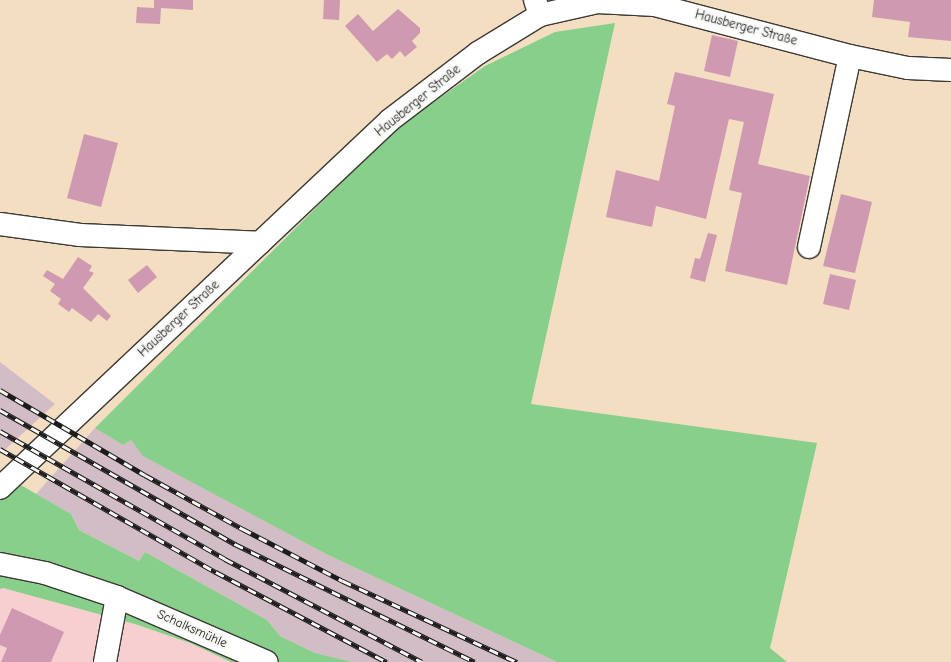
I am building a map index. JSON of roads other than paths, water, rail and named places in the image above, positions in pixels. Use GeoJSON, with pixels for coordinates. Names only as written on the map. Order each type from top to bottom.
{"type":"FeatureCollection","features":[{"type":"Feature","properties":{"kind":"main road","name":"Hausberger Straße"},"geometry":{"type":"LineString","coordinates":[[0,488],[390,120],[538,7],[597,2],[655,5],[850,56],[908,68],[951,70]]}},
{"type":"Feature","properties":{"kind":"main road"},"geometry":{"type":"LineString","coordinates":[[809,246],[850,56]]}},
{"type":"Feature","properties":{"kind":"main road"},"geometry":{"type":"LineString","coordinates":[[0,224],[80,235],[260,243]]}},
{"type":"Feature","properties":{"kind":"main road","name":"Schalksmühle"},"geometry":{"type":"LineString","coordinates":[[0,564],[45,573],[117,596],[257,660]]}},
{"type":"Feature","properties":{"kind":"main road"},"geometry":{"type":"LineString","coordinates":[[105,662],[117,596]]}},
{"type":"Feature","properties":{"kind":"railway"},"geometry":{"type":"LineString","coordinates":[[0,390],[145,475],[243,529],[343,581],[517,662]]}},
{"type":"Feature","properties":{"kind":"railway"},"geometry":{"type":"LineString","coordinates":[[0,410],[235,544],[475,662]]}},
{"type":"Feature","properties":{"kind":"railway"},"geometry":{"type":"LineString","coordinates":[[0,431],[225,559],[422,662]]}},
{"type":"Feature","properties":{"kind":"railway"},"geometry":{"type":"LineString","coordinates":[[0,449],[216,572],[387,662]]}}]}
